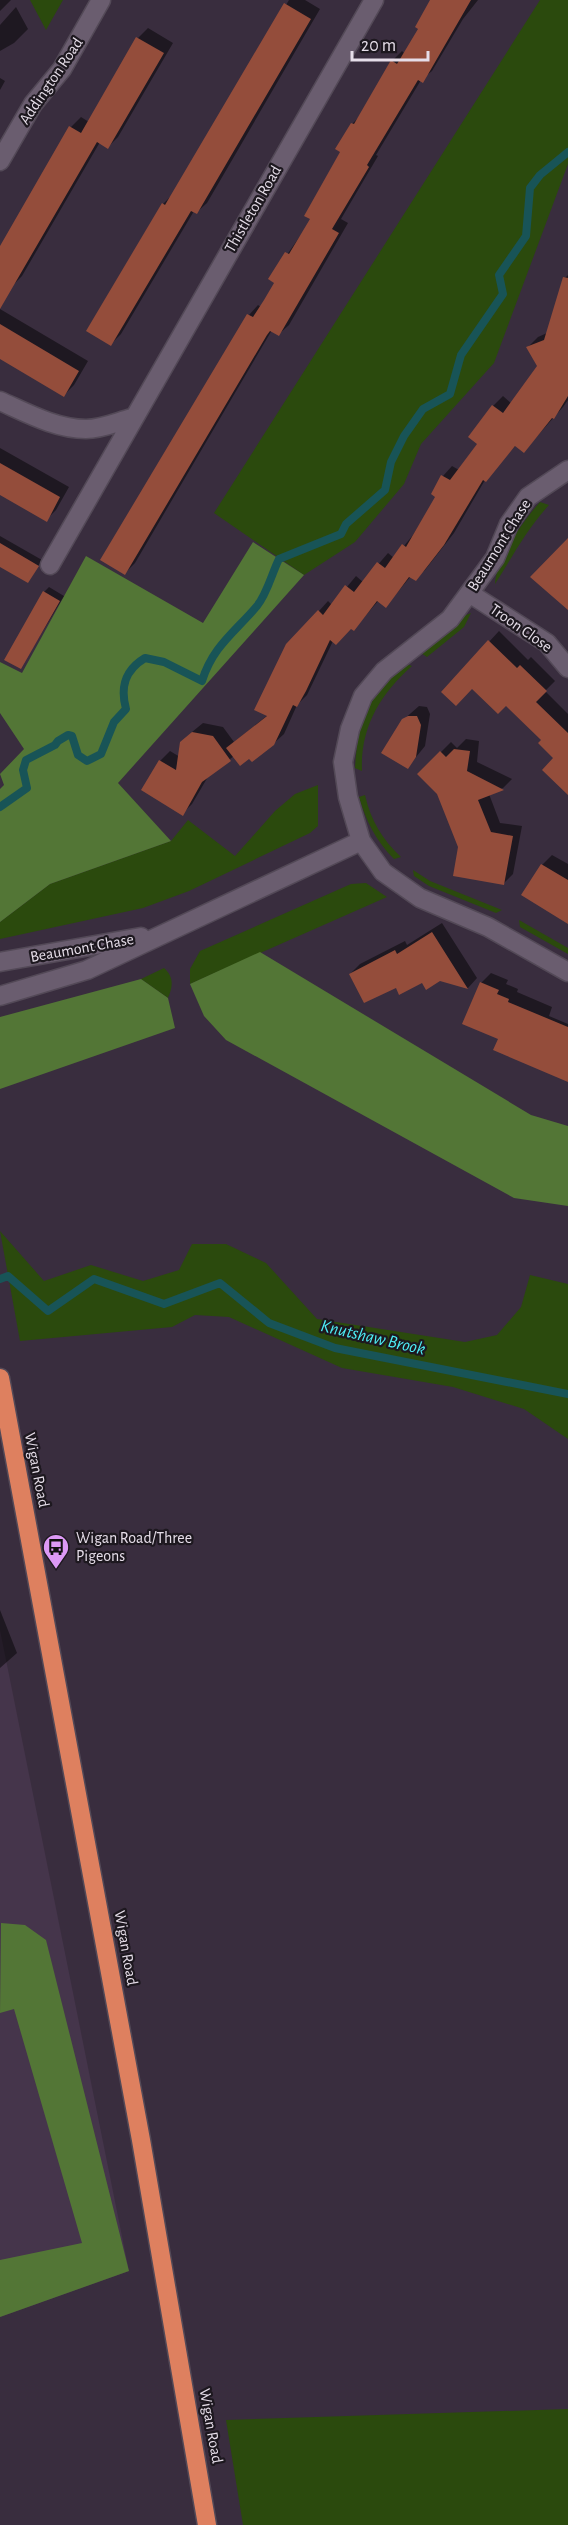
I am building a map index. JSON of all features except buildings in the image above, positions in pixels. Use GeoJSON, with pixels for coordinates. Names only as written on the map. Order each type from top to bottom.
{"type":"FeatureCollection","features":[{"type":"Feature","properties":{"kind":"highway","name":"Wigan Road"},"geometry":{"type":"LineString","coordinates":[[0,1378],[137,2117],[207,2525]]}},
{"type":"Feature","properties":{"kind":"street","name":"Addington Road"},"geometry":{"type":"LineString","coordinates":[[0,161],[33,104],[62,69],[101,0]]}},
{"type":"Feature","properties":{"kind":"street","name":"Thistleton Road"},"geometry":{"type":"LineString","coordinates":[[50,565],[132,418],[374,0]]}},
{"type":"Feature","properties":{"kind":"street"},"geometry":{"type":"LineString","coordinates":[[0,401],[68,427],[95,428],[132,418]]}},
{"type":"Feature","properties":{"kind":"street","name":"Beaumont Chase"},"geometry":{"type":"LineString","coordinates":[[568,470],[528,497],[509,524],[495,558],[450,619],[384,671],[363,696],[350,729],[343,762],[348,797],[361,841],[383,872],[420,898],[488,927],[568,972]]}},
{"type":"Feature","properties":{"kind":"street","name":"Troon Close"},"geometry":{"type":"LineString","coordinates":[[470,593],[547,643],[568,668]]}},
{"type":"Feature","properties":{"kind":"street","name":"Beaumont Chase"},"geometry":{"type":"LineString","coordinates":[[0,996],[87,970],[361,841]]}},
{"type":"Feature","properties":{"kind":"street","name":"Beaumont Chase"},"geometry":{"type":"LineString","coordinates":[[0,962],[164,934]]}},
{"type":"Feature","properties":{"kind":"shaded area"},"geometry":{"type":"Polygon","coordinates":[[[0,1630],[129,2271],[0,2317],[0,1630]]]}},
{"type":"Feature","properties":{"kind":"green space"},"geometry":{"type":"Polygon","coordinates":[[[30,0],[63,0],[46,30],[30,0]]]}},
{"type":"Feature","properties":{"kind":"green space"},"geometry":{"type":"Polygon","coordinates":[[[540,0],[568,0],[568,164],[494,363],[421,444],[404,484],[355,542],[304,575],[214,513],[540,0]]]}},
{"type":"Feature","properties":{"kind":"green space"},"geometry":{"type":"Polygon","coordinates":[[[540,502],[549,505],[495,584],[505,552],[540,502]]]}},
{"type":"Feature","properties":{"kind":"green space"},"geometry":{"type":"Polygon","coordinates":[[[253,542],[304,575],[118,783],[171,841],[50,884],[0,922],[0,789],[4,785],[0,774],[24,749],[0,713],[0,662],[22,673],[86,556],[203,623],[253,542]]]}},
{"type":"Feature","properties":{"kind":"green space"},"geometry":{"type":"Polygon","coordinates":[[[471,613],[464,627],[427,657],[421,653],[461,617],[471,613]]]}},
{"type":"Feature","properties":{"kind":"green space"},"geometry":{"type":"Polygon","coordinates":[[[404,663],[412,666],[390,688],[374,713],[364,740],[362,771],[355,768],[359,735],[367,710],[382,687],[404,663]]]}},
{"type":"Feature","properties":{"kind":"green space"},"geometry":{"type":"Polygon","coordinates":[[[318,785],[318,826],[310,833],[189,891],[143,908],[0,939],[0,922],[50,884],[171,841],[188,820],[235,856],[275,811],[295,794],[318,785]]]}},
{"type":"Feature","properties":{"kind":"green space"},"geometry":{"type":"Polygon","coordinates":[[[365,795],[378,829],[401,857],[394,859],[372,830],[359,797],[365,795]]]}},
{"type":"Feature","properties":{"kind":"green space"},"geometry":{"type":"Polygon","coordinates":[[[413,870],[430,881],[502,910],[496,913],[429,886],[414,876],[413,870]]]}},
{"type":"Feature","properties":{"kind":"green space"},"geometry":{"type":"Polygon","coordinates":[[[366,883],[387,897],[190,984],[190,969],[200,951],[351,884],[366,883]]]}},
{"type":"Feature","properties":{"kind":"green space"},"geometry":{"type":"Polygon","coordinates":[[[519,920],[568,948],[568,954],[520,927],[519,920]]]}},
{"type":"Feature","properties":{"kind":"green space"},"geometry":{"type":"Polygon","coordinates":[[[260,952],[531,1115],[568,1126],[568,1206],[514,1198],[226,1040],[204,1016],[190,984],[260,952]]]}},
{"type":"Feature","properties":{"kind":"green space"},"geometry":{"type":"Polygon","coordinates":[[[164,968],[172,982],[168,998],[141,979],[164,968]]]}},
{"type":"Feature","properties":{"kind":"green space"},"geometry":{"type":"Polygon","coordinates":[[[141,979],[168,998],[175,1028],[0,1089],[0,1017],[141,979]]]}},
{"type":"Feature","properties":{"kind":"green space"},"geometry":{"type":"Polygon","coordinates":[[[0,1231],[44,1281],[91,1265],[143,1281],[179,1270],[192,1244],[226,1244],[266,1263],[317,1319],[465,1342],[497,1335],[521,1307],[530,1275],[568,1284],[568,1439],[524,1409],[453,1387],[342,1368],[229,1317],[195,1315],[172,1327],[20,1341],[0,1231]]]}},
{"type":"Feature","properties":{"kind":"green space"},"geometry":{"type":"Polygon","coordinates":[[[1,1923],[25,1925],[46,1940],[129,2271],[0,2317],[0,2260],[82,2243],[14,2009],[0,2013],[1,1923]]]}},
{"type":"Feature","properties":{"kind":"green space"},"geometry":{"type":"Polygon","coordinates":[[[568,2409],[568,2525],[243,2525],[226,2420],[568,2409]]]}},
{"type":"Feature","properties":{"kind":"waterway"},"geometry":{"type":"LineString","coordinates":[[0,807],[27,788],[23,770],[26,760],[55,745],[68,735],[72,736],[78,755],[87,761],[101,754],[114,722],[126,709],[124,701],[126,680],[133,668],[145,658],[164,662],[202,681],[218,649],[261,601],[279,559],[341,534],[346,524],[385,490],[391,462],[404,436],[423,409],[450,394],[461,355],[503,294],[499,275],[526,236],[530,188],[540,175],[568,152]]}},
{"type":"Feature","properties":{"kind":"waterway","name":"Knutshaw Brook"},"geometry":{"type":"LineString","coordinates":[[0,1279],[8,1276],[48,1311],[94,1279],[164,1304],[220,1283],[269,1323],[335,1348],[568,1394]]}},
{"type":"Feature","properties":{"kind":"place","name":"Wigan Road/Three Pigeons"},"geometry":{"type":"Point","coordinates":[56,1570]}}]}
